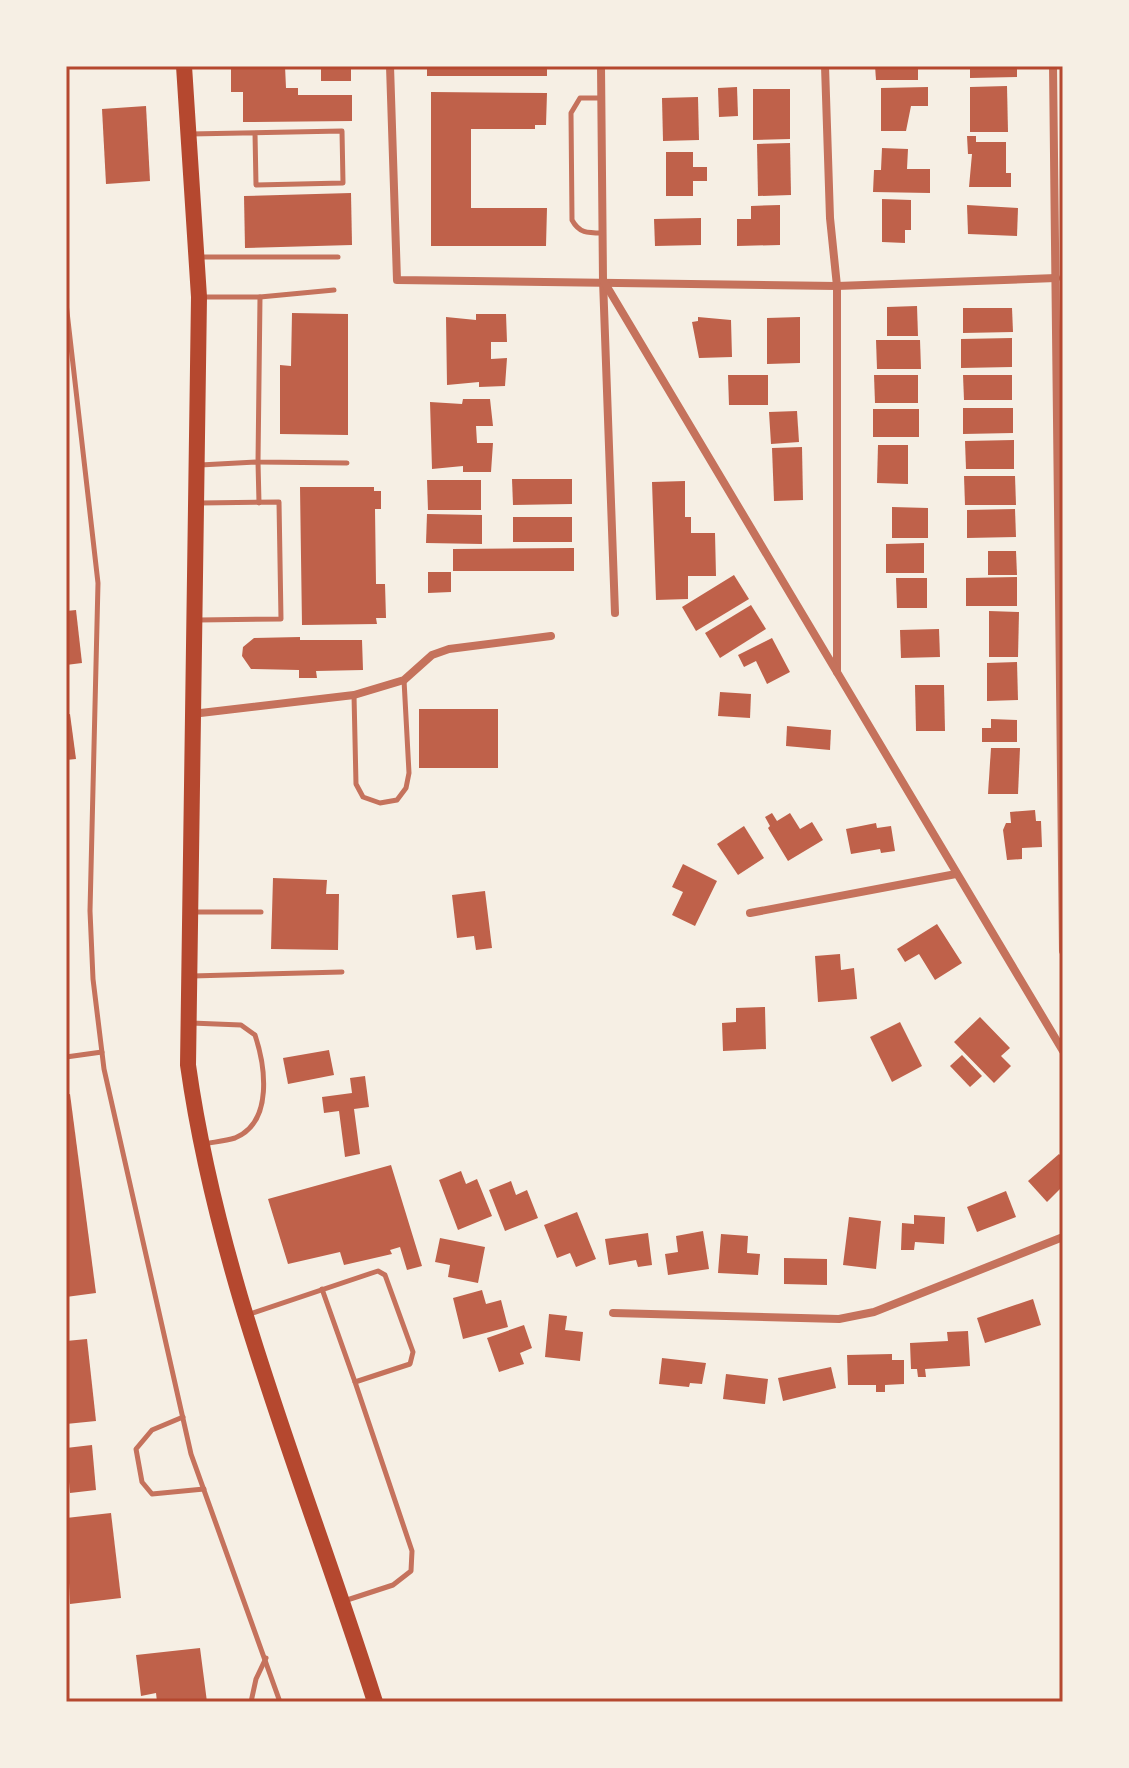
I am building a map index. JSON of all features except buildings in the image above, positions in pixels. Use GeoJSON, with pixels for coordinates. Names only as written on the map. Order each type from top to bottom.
{"type":"FeatureCollection","features":[{"type":"Feature","properties":{"kind":"main road"},"geometry":{"type":"LineString","coordinates":[[184,66],[199,297],[186,1023],[188,1065],[201,1145],[246,1315],[344,1601],[375,1702]]}},
{"type":"Feature","properties":{"kind":"street"},"geometry":{"type":"LineString","coordinates":[[390,66],[397,280],[603,280],[837,286],[1056,278]]}},
{"type":"Feature","properties":{"kind":"street"},"geometry":{"type":"LineString","coordinates":[[601,66],[603,280],[615,613]]}},
{"type":"Feature","properties":{"kind":"street"},"geometry":{"type":"LineString","coordinates":[[825,66],[830,218],[837,286],[837,673]]}},
{"type":"Feature","properties":{"kind":"street"},"geometry":{"type":"LineString","coordinates":[[1053,66],[1063,951]]}},
{"type":"Feature","properties":{"kind":"street"},"geometry":{"type":"LineString","coordinates":[[603,280],[1063,1051]]}},
{"type":"Feature","properties":{"kind":"street"},"geometry":{"type":"LineString","coordinates":[[191,714],[354,695],[404,680],[432,655],[449,649],[551,636]]}},
{"type":"Feature","properties":{"kind":"street"},"geometry":{"type":"LineString","coordinates":[[750,913],[956,874]]}},
{"type":"Feature","properties":{"kind":"street"},"geometry":{"type":"LineString","coordinates":[[613,1313],[839,1319],[874,1312],[1063,1237]]}},
{"type":"Feature","properties":{"kind":"lane"},"geometry":{"type":"LineString","coordinates":[[601,98],[580,98],[571,113],[572,220],[577,229],[585,233],[602,233]]}},
{"type":"Feature","properties":{"kind":"lane"},"geometry":{"type":"LineString","coordinates":[[189,134],[342,131],[343,183],[256,185],[255,133]]}},
{"type":"Feature","properties":{"kind":"lane"},"geometry":{"type":"LineString","coordinates":[[196,257],[338,257]]}},
{"type":"Feature","properties":{"kind":"lane"},"geometry":{"type":"LineString","coordinates":[[199,297],[260,297],[334,290]]}},
{"type":"Feature","properties":{"kind":"lane"},"geometry":{"type":"LineString","coordinates":[[259,503],[260,297]]}},
{"type":"Feature","properties":{"kind":"lane"},"geometry":{"type":"LineString","coordinates":[[66,303],[98,583],[90,911],[93,979],[102,1052],[183,1417],[204,1489],[280,1702]]}},
{"type":"Feature","properties":{"kind":"lane"},"geometry":{"type":"LineString","coordinates":[[196,465],[347,463]]}},
{"type":"Feature","properties":{"kind":"lane"},"geometry":{"type":"LineString","coordinates":[[193,620],[281,619],[279,502],[195,503]]}},
{"type":"Feature","properties":{"kind":"lane"},"geometry":{"type":"LineString","coordinates":[[354,695],[356,784],[363,797],[380,803],[397,800],[406,788],[409,773],[404,680]]}},
{"type":"Feature","properties":{"kind":"lane"},"geometry":{"type":"LineString","coordinates":[[188,912],[261,912]]}},
{"type":"Feature","properties":{"kind":"lane"},"geometry":{"type":"LineString","coordinates":[[187,976],[342,972]]}},
{"type":"Feature","properties":{"kind":"lane"},"geometry":{"type":"LineString","coordinates":[[186,1023],[241,1025],[255,1035],[264,1085],[261,1106],[252,1124],[237,1137],[201,1145]]}},
{"type":"Feature","properties":{"kind":"lane"},"geometry":{"type":"LineString","coordinates":[[66,1057],[102,1052]]}},
{"type":"Feature","properties":{"kind":"lane"},"geometry":{"type":"LineString","coordinates":[[246,1315],[374,1271],[382,1272],[413,1352],[410,1364],[355,1382]]}},
{"type":"Feature","properties":{"kind":"lane"},"geometry":{"type":"LineString","coordinates":[[322,1289],[412,1551],[413,1564],[408,1577],[344,1601]]}},
{"type":"Feature","properties":{"kind":"lane"},"geometry":{"type":"LineString","coordinates":[[183,1417],[152,1430],[136,1449],[142,1482],[152,1494],[204,1489]]}},
{"type":"Feature","properties":{"kind":"lane"},"geometry":{"type":"LineString","coordinates":[[251,1702],[256,1679],[266,1658]]}}]}
